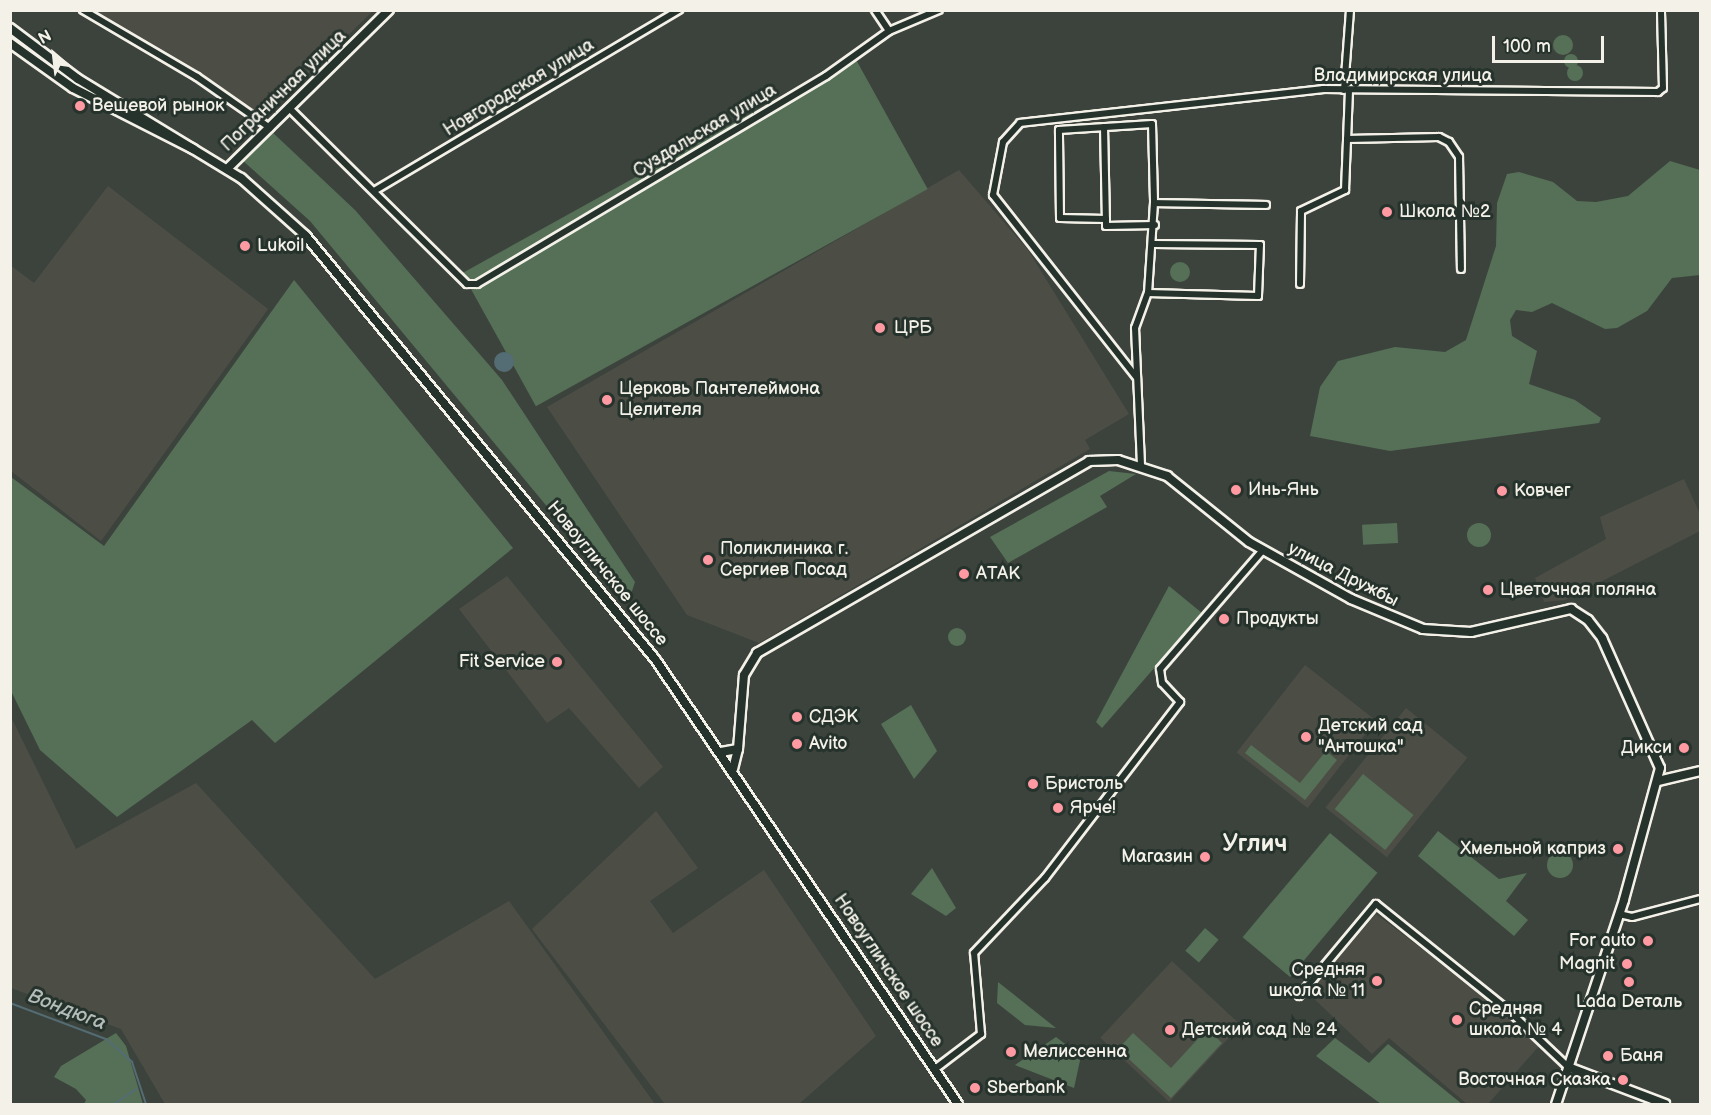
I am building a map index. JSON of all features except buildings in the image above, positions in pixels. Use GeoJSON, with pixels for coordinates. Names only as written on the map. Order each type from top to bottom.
{"type":"FeatureCollection","features":[{"type":"Feature","properties":{"kind":"main road","name":"Новоугличское шоссе"},"geometry":{"type":"LineString","coordinates":[[10,28],[78,79],[227,169],[305,235],[584,568],[733,769],[958,1104]]}},
{"type":"Feature","properties":{"kind":"main road","name":"Новоугличское шоссе"},"geometry":{"type":"LineString","coordinates":[[10,43],[73,88],[169,141],[196,150]]}},
{"type":"Feature","properties":{"kind":"street"},"geometry":{"type":"LineString","coordinates":[[83,10],[197,77],[270,128]]}},
{"type":"Feature","properties":{"kind":"street","name":"Пограничная улица"},"geometry":{"type":"LineString","coordinates":[[227,169],[389,10]]}},
{"type":"Feature","properties":{"kind":"street","name":"Новгородская улица"},"geometry":{"type":"LineString","coordinates":[[374,191],[679,10]]}},
{"type":"Feature","properties":{"kind":"street"},"geometry":{"type":"LineString","coordinates":[[874,10],[889,31]]}},
{"type":"Feature","properties":{"kind":"street","name":"Суздальская улица"},"geometry":{"type":"LineString","coordinates":[[374,191],[467,284],[487,280],[826,76],[889,31],[939,10]]}},
{"type":"Feature","properties":{"kind":"street"},"geometry":{"type":"LineString","coordinates":[[1300,284],[1301,211],[1345,190],[1350,10]]}},
{"type":"Feature","properties":{"kind":"street","name":"Владимирская улица"},"geometry":{"type":"LineString","coordinates":[[1137,378],[993,195],[1003,142],[1029,119],[1346,91],[1658,92],[1663,88],[1661,10]]}},
{"type":"Feature","properties":{"kind":"street"},"geometry":{"type":"LineString","coordinates":[[290,109],[374,191]]}},
{"type":"Feature","properties":{"kind":"street"},"geometry":{"type":"LineString","coordinates":[[1106,219],[1060,218],[1059,130],[1152,124],[1154,244],[1148,293],[1135,328],[1141,465]]}},
{"type":"Feature","properties":{"kind":"street"},"geometry":{"type":"LineString","coordinates":[[1104,127],[1106,226],[1155,225]]}},
{"type":"Feature","properties":{"kind":"street"},"geometry":{"type":"LineString","coordinates":[[1347,138],[1439,137],[1449,142],[1459,157],[1461,269]]}},
{"type":"Feature","properties":{"kind":"street"},"geometry":{"type":"LineString","coordinates":[[1154,203],[1266,205]]}},
{"type":"Feature","properties":{"kind":"street"},"geometry":{"type":"LineString","coordinates":[[1148,293],[1258,296],[1260,245],[1154,244]]}},
{"type":"Feature","properties":{"kind":"street","name":"улица Дружбы"},"geometry":{"type":"LineString","coordinates":[[733,769],[738,749],[744,675],[757,653],[1078,465],[1103,459],[1141,465],[1173,479],[1263,550],[1361,604],[1423,629],[1471,632],[1557,609],[1579,613],[1602,638],[1657,752],[1658,781],[1619,914],[1556,1104]]}},
{"type":"Feature","properties":{"kind":"street","name":"Новоугличское шоссе"},"geometry":{"type":"LineString","coordinates":[[935,1069],[981,1034],[974,953],[1045,878],[1180,702],[1162,683],[1160,669],[1263,550]]}},
{"type":"Feature","properties":{"kind":"street"},"geometry":{"type":"LineString","coordinates":[[721,752],[738,749]]}},
{"type":"Feature","properties":{"kind":"street"},"geometry":{"type":"LineString","coordinates":[[1658,781],[1701,771]]}},
{"type":"Feature","properties":{"kind":"street"},"geometry":{"type":"LineString","coordinates":[[1619,914],[1632,917],[1701,898]]}},
{"type":"Feature","properties":{"kind":"street"},"geometry":{"type":"LineString","coordinates":[[1299,996],[1376,904],[1508,1010],[1568,1067],[1665,1104]]}},
{"type":"Feature","properties":{"kind":"shaded area","name":"Вещевой рынок"},"geometry":{"type":"Polygon","coordinates":[[[88,11],[373,11],[263,118],[88,11]]]}},
{"type":"Feature","properties":{"kind":"shaded area","name":"ЦРБ"},"geometry":{"type":"Polygon","coordinates":[[[959,170],[1028,250],[1129,414],[1085,440],[1090,449],[759,643],[687,615],[547,407],[959,170]]]}},
{"type":"Feature","properties":{"kind":"shaded area"},"geometry":{"type":"Polygon","coordinates":[[[108,186],[268,309],[101,541],[11,471],[10,265],[34,283],[108,186]]]}},
{"type":"Feature","properties":{"kind":"shaded area"},"geometry":{"type":"Polygon","coordinates":[[[1684,479],[1700,514],[1700,531],[1565,600],[1544,602],[1535,578],[1606,539],[1600,517],[1684,479]]]}},
{"type":"Feature","properties":{"kind":"shaded area"},"geometry":{"type":"Polygon","coordinates":[[[507,576],[663,767],[639,788],[569,708],[547,723],[459,609],[507,576]]]}},
{"type":"Feature","properties":{"kind":"shaded area","name":"Детский сад \"Антошка\""},"geometry":{"type":"Polygon","coordinates":[[[1305,665],[1376,720],[1308,808],[1237,752],[1305,665]]]}},
{"type":"Feature","properties":{"kind":"shaded area"},"geometry":{"type":"Polygon","coordinates":[[[1406,708],[1467,758],[1387,857],[1325,807],[1406,708]]]}},
{"type":"Feature","properties":{"kind":"shaded area"},"geometry":{"type":"Polygon","coordinates":[[[10,715],[76,849],[196,783],[375,979],[509,901],[655,1104],[165,1104],[121,1029],[11,988],[10,715]]]}},
{"type":"Feature","properties":{"kind":"shaded area"},"geometry":{"type":"Polygon","coordinates":[[[656,811],[698,868],[650,901],[673,933],[764,870],[876,1036],[799,1104],[665,1104],[532,929],[656,811]]]}},
{"type":"Feature","properties":{"kind":"shaded area"},"geometry":{"type":"Polygon","coordinates":[[[1376,914],[1492,1002],[1539,1046],[1488,1104],[1467,1104],[1389,1038],[1372,1054],[1308,993],[1376,914]]]}},
{"type":"Feature","properties":{"kind":"shaded area","name":"Детский сад № 24"},"geometry":{"type":"Polygon","coordinates":[[[1172,961],[1241,1025],[1169,1102],[1100,1038],[1172,961]]]}},
{"type":"Feature","properties":{"kind":"green space"},"geometry":{"type":"Polygon","coordinates":[[[1563,35],[1570,38],[1573,45],[1570,52],[1563,55],[1556,52],[1553,45],[1556,38],[1563,35]]]}},
{"type":"Feature","properties":{"kind":"green space"},"geometry":{"type":"Polygon","coordinates":[[[1571,54],[1576,56],[1578,61],[1576,66],[1571,68],[1566,66],[1564,61],[1566,56],[1571,54]]]}},
{"type":"Feature","properties":{"kind":"green space"},"geometry":{"type":"Polygon","coordinates":[[[854,56],[928,189],[536,406],[462,273],[854,56]]]}},
{"type":"Feature","properties":{"kind":"green space"},"geometry":{"type":"Polygon","coordinates":[[[1572,65],[1578,65],[1583,73],[1581,79],[1572,81],[1567,76],[1567,70],[1572,65]]]}},
{"type":"Feature","properties":{"kind":"green space"},"geometry":{"type":"Polygon","coordinates":[[[271,131],[355,210],[502,380],[635,582],[631,594],[569,533],[310,221],[242,160],[271,131]]]}},
{"type":"Feature","properties":{"kind":"green space"},"geometry":{"type":"Polygon","coordinates":[[[1670,161],[1700,170],[1700,275],[1672,278],[1647,311],[1617,328],[1605,329],[1552,303],[1532,312],[1516,310],[1510,320],[1512,336],[1537,351],[1529,384],[1575,400],[1601,418],[1599,423],[1390,451],[1310,436],[1320,387],[1338,361],[1395,347],[1445,352],[1466,340],[1496,246],[1497,203],[1507,174],[1519,172],[1553,182],[1577,201],[1596,202],[1628,196],[1670,161]]]}},
{"type":"Feature","properties":{"kind":"green space"},"geometry":{"type":"Polygon","coordinates":[[[1180,262],[1187,265],[1190,272],[1187,279],[1180,282],[1173,279],[1170,272],[1173,265],[1180,262]]]}},
{"type":"Feature","properties":{"kind":"green space"},"geometry":{"type":"Polygon","coordinates":[[[294,280],[513,548],[275,743],[252,720],[117,817],[40,750],[11,691],[11,477],[104,546],[294,280]]]}},
{"type":"Feature","properties":{"kind":"green space"},"geometry":{"type":"Polygon","coordinates":[[[1109,471],[1136,474],[1100,496],[1107,507],[1008,563],[990,537],[1109,471]]]}},
{"type":"Feature","properties":{"kind":"green space"},"geometry":{"type":"Polygon","coordinates":[[[1397,523],[1398,543],[1363,545],[1362,525],[1397,523]]]}},
{"type":"Feature","properties":{"kind":"green space"},"geometry":{"type":"Polygon","coordinates":[[[1479,523],[1488,526],[1491,535],[1488,544],[1479,547],[1470,544],[1467,535],[1470,526],[1479,523]]]}},
{"type":"Feature","properties":{"kind":"green space"},"geometry":{"type":"Polygon","coordinates":[[[1169,586],[1202,613],[1102,728],[1096,722],[1169,586]]]}},
{"type":"Feature","properties":{"kind":"green space"},"geometry":{"type":"Polygon","coordinates":[[[957,628],[963,631],[966,637],[963,643],[957,646],[951,643],[948,637],[951,631],[957,628]]]}},
{"type":"Feature","properties":{"kind":"green space"},"geometry":{"type":"Polygon","coordinates":[[[911,705],[937,751],[914,779],[881,724],[911,705]]]}},
{"type":"Feature","properties":{"kind":"green space"},"geometry":{"type":"Polygon","coordinates":[[[1251,745],[1300,783],[1326,751],[1337,760],[1305,800],[1245,753],[1251,745]]]}},
{"type":"Feature","properties":{"kind":"green space"},"geometry":{"type":"Polygon","coordinates":[[[1363,774],[1414,815],[1385,850],[1335,809],[1363,774]]]}},
{"type":"Feature","properties":{"kind":"green space"},"geometry":{"type":"Polygon","coordinates":[[[1438,831],[1499,879],[1527,873],[1506,901],[1528,920],[1514,936],[1418,856],[1438,831]]]}},
{"type":"Feature","properties":{"kind":"green space"},"geometry":{"type":"Polygon","coordinates":[[[1330,833],[1377,873],[1290,977],[1243,937],[1330,833]]]}},
{"type":"Feature","properties":{"kind":"green space"},"geometry":{"type":"Polygon","coordinates":[[[1560,852],[1569,856],[1573,865],[1569,874],[1560,878],[1551,874],[1547,865],[1551,856],[1560,852]]]}},
{"type":"Feature","properties":{"kind":"green space"},"geometry":{"type":"Polygon","coordinates":[[[932,868],[956,908],[946,916],[911,894],[932,868]]]}},
{"type":"Feature","properties":{"kind":"green space"},"geometry":{"type":"Polygon","coordinates":[[[1205,928],[1219,940],[1199,962],[1185,951],[1205,928]]]}},
{"type":"Feature","properties":{"kind":"green space"},"geometry":{"type":"Polygon","coordinates":[[[998,982],[1056,1028],[1025,1025],[997,1003],[998,982]]]}},
{"type":"Feature","properties":{"kind":"green space"},"geometry":{"type":"Polygon","coordinates":[[[1207,1029],[1222,1043],[1171,1098],[1118,1049],[1133,1033],[1171,1068],[1207,1029]]]}},
{"type":"Feature","properties":{"kind":"green space"},"geometry":{"type":"Polygon","coordinates":[[[116,1033],[126,1046],[143,1104],[84,1104],[86,1100],[76,1089],[54,1077],[61,1066],[116,1033]]]}},
{"type":"Feature","properties":{"kind":"green space"},"geometry":{"type":"Polygon","coordinates":[[[1056,1037],[1081,1056],[1074,1088],[1015,1065],[1056,1037]]]}},
{"type":"Feature","properties":{"kind":"green space"},"geometry":{"type":"Polygon","coordinates":[[[1335,1038],[1369,1063],[1388,1044],[1462,1104],[1381,1104],[1316,1056],[1335,1038]]]}},
{"type":"Feature","properties":{"kind":"water"},"geometry":{"type":"Polygon","coordinates":[[[504,352],[511,355],[514,362],[511,369],[504,372],[497,369],[494,362],[497,355],[504,352]]]}},
{"type":"Feature","properties":{"kind":"waterway","name":"Вондюга"},"geometry":{"type":"LineString","coordinates":[[10,1003],[106,1039],[132,1062],[146,1104]]}},
{"type":"Feature","properties":{"kind":"waterway"},"geometry":{"type":"LineString","coordinates":[[114,1104],[136,1089]]}},
{"type":"Feature","properties":{"kind":"place","name":"Вещевой рынок"},"geometry":{"type":"Point","coordinates":[80,106]}},
{"type":"Feature","properties":{"kind":"place","name":"Школа №2"},"geometry":{"type":"Point","coordinates":[1387,212]}},
{"type":"Feature","properties":{"kind":"place","name":"Lukoil"},"geometry":{"type":"Point","coordinates":[245,246]}},
{"type":"Feature","properties":{"kind":"place","name":"ЦРБ"},"geometry":{"type":"Point","coordinates":[880,328]}},
{"type":"Feature","properties":{"kind":"place","name":"Церковь Пантелеймона Целителя"},"geometry":{"type":"Point","coordinates":[607,400]}},
{"type":"Feature","properties":{"kind":"place","name":"Инь-Янь"},"geometry":{"type":"Point","coordinates":[1236,490]}},
{"type":"Feature","properties":{"kind":"place","name":"Ковчег"},"geometry":{"type":"Point","coordinates":[1502,491]}},
{"type":"Feature","properties":{"kind":"place","name":"Поликлиника г. Сергиев Посад"},"geometry":{"type":"Point","coordinates":[708,560]}},
{"type":"Feature","properties":{"kind":"place","name":"АТАК"},"geometry":{"type":"Point","coordinates":[964,574]}},
{"type":"Feature","properties":{"kind":"place","name":"Цветочная поляна"},"geometry":{"type":"Point","coordinates":[1488,590]}},
{"type":"Feature","properties":{"kind":"place","name":"Продукты"},"geometry":{"type":"Point","coordinates":[1224,619]}},
{"type":"Feature","properties":{"kind":"place","name":"Fit Service"},"geometry":{"type":"Point","coordinates":[557,662]}},
{"type":"Feature","properties":{"kind":"place","name":"СДЭК"},"geometry":{"type":"Point","coordinates":[797,717]}},
{"type":"Feature","properties":{"kind":"place","name":"Детский сад \"Антошка\""},"geometry":{"type":"Point","coordinates":[1306,737]}},
{"type":"Feature","properties":{"kind":"place","name":"Avito"},"geometry":{"type":"Point","coordinates":[797,744]}},
{"type":"Feature","properties":{"kind":"place","name":"Дикси"},"geometry":{"type":"Point","coordinates":[1684,748]}},
{"type":"Feature","properties":{"kind":"place","name":"Бристоль"},"geometry":{"type":"Point","coordinates":[1033,784]}},
{"type":"Feature","properties":{"kind":"place","name":"Ярче!"},"geometry":{"type":"Point","coordinates":[1058,808]}},
{"type":"Feature","properties":{"kind":"place","name":"Хмельной каприз"},"geometry":{"type":"Point","coordinates":[1618,849]}},
{"type":"Feature","properties":{"kind":"place","name":"Магазин"},"geometry":{"type":"Point","coordinates":[1205,857]}},
{"type":"Feature","properties":{"kind":"place","name":"For auto"},"geometry":{"type":"Point","coordinates":[1648,941]}},
{"type":"Feature","properties":{"kind":"place","name":"Magnit"},"geometry":{"type":"Point","coordinates":[1627,964]}},
{"type":"Feature","properties":{"kind":"place","name":"Средняя школа № 11"},"geometry":{"type":"Point","coordinates":[1377,981]}},
{"type":"Feature","properties":{"kind":"place","name":"Lada Dеталь"},"geometry":{"type":"Point","coordinates":[1629,982]}},
{"type":"Feature","properties":{"kind":"place","name":"Средняя школа № 4"},"geometry":{"type":"Point","coordinates":[1457,1020]}},
{"type":"Feature","properties":{"kind":"place","name":"Детский сад № 24"},"geometry":{"type":"Point","coordinates":[1170,1030]}},
{"type":"Feature","properties":{"kind":"place","name":"Мелиссенна"},"geometry":{"type":"Point","coordinates":[1011,1052]}},
{"type":"Feature","properties":{"kind":"place","name":"Баня"},"geometry":{"type":"Point","coordinates":[1608,1056]}},
{"type":"Feature","properties":{"kind":"place","name":"Восточная Сказка"},"geometry":{"type":"Point","coordinates":[1623,1080]}},
{"type":"Feature","properties":{"kind":"place","name":"Sberbank"},"geometry":{"type":"Point","coordinates":[975,1088]}},
{"type":"Feature","properties":{"kind":"district","name":"Углич"},"geometry":{"type":"Point","coordinates":[1255,844]}}]}
